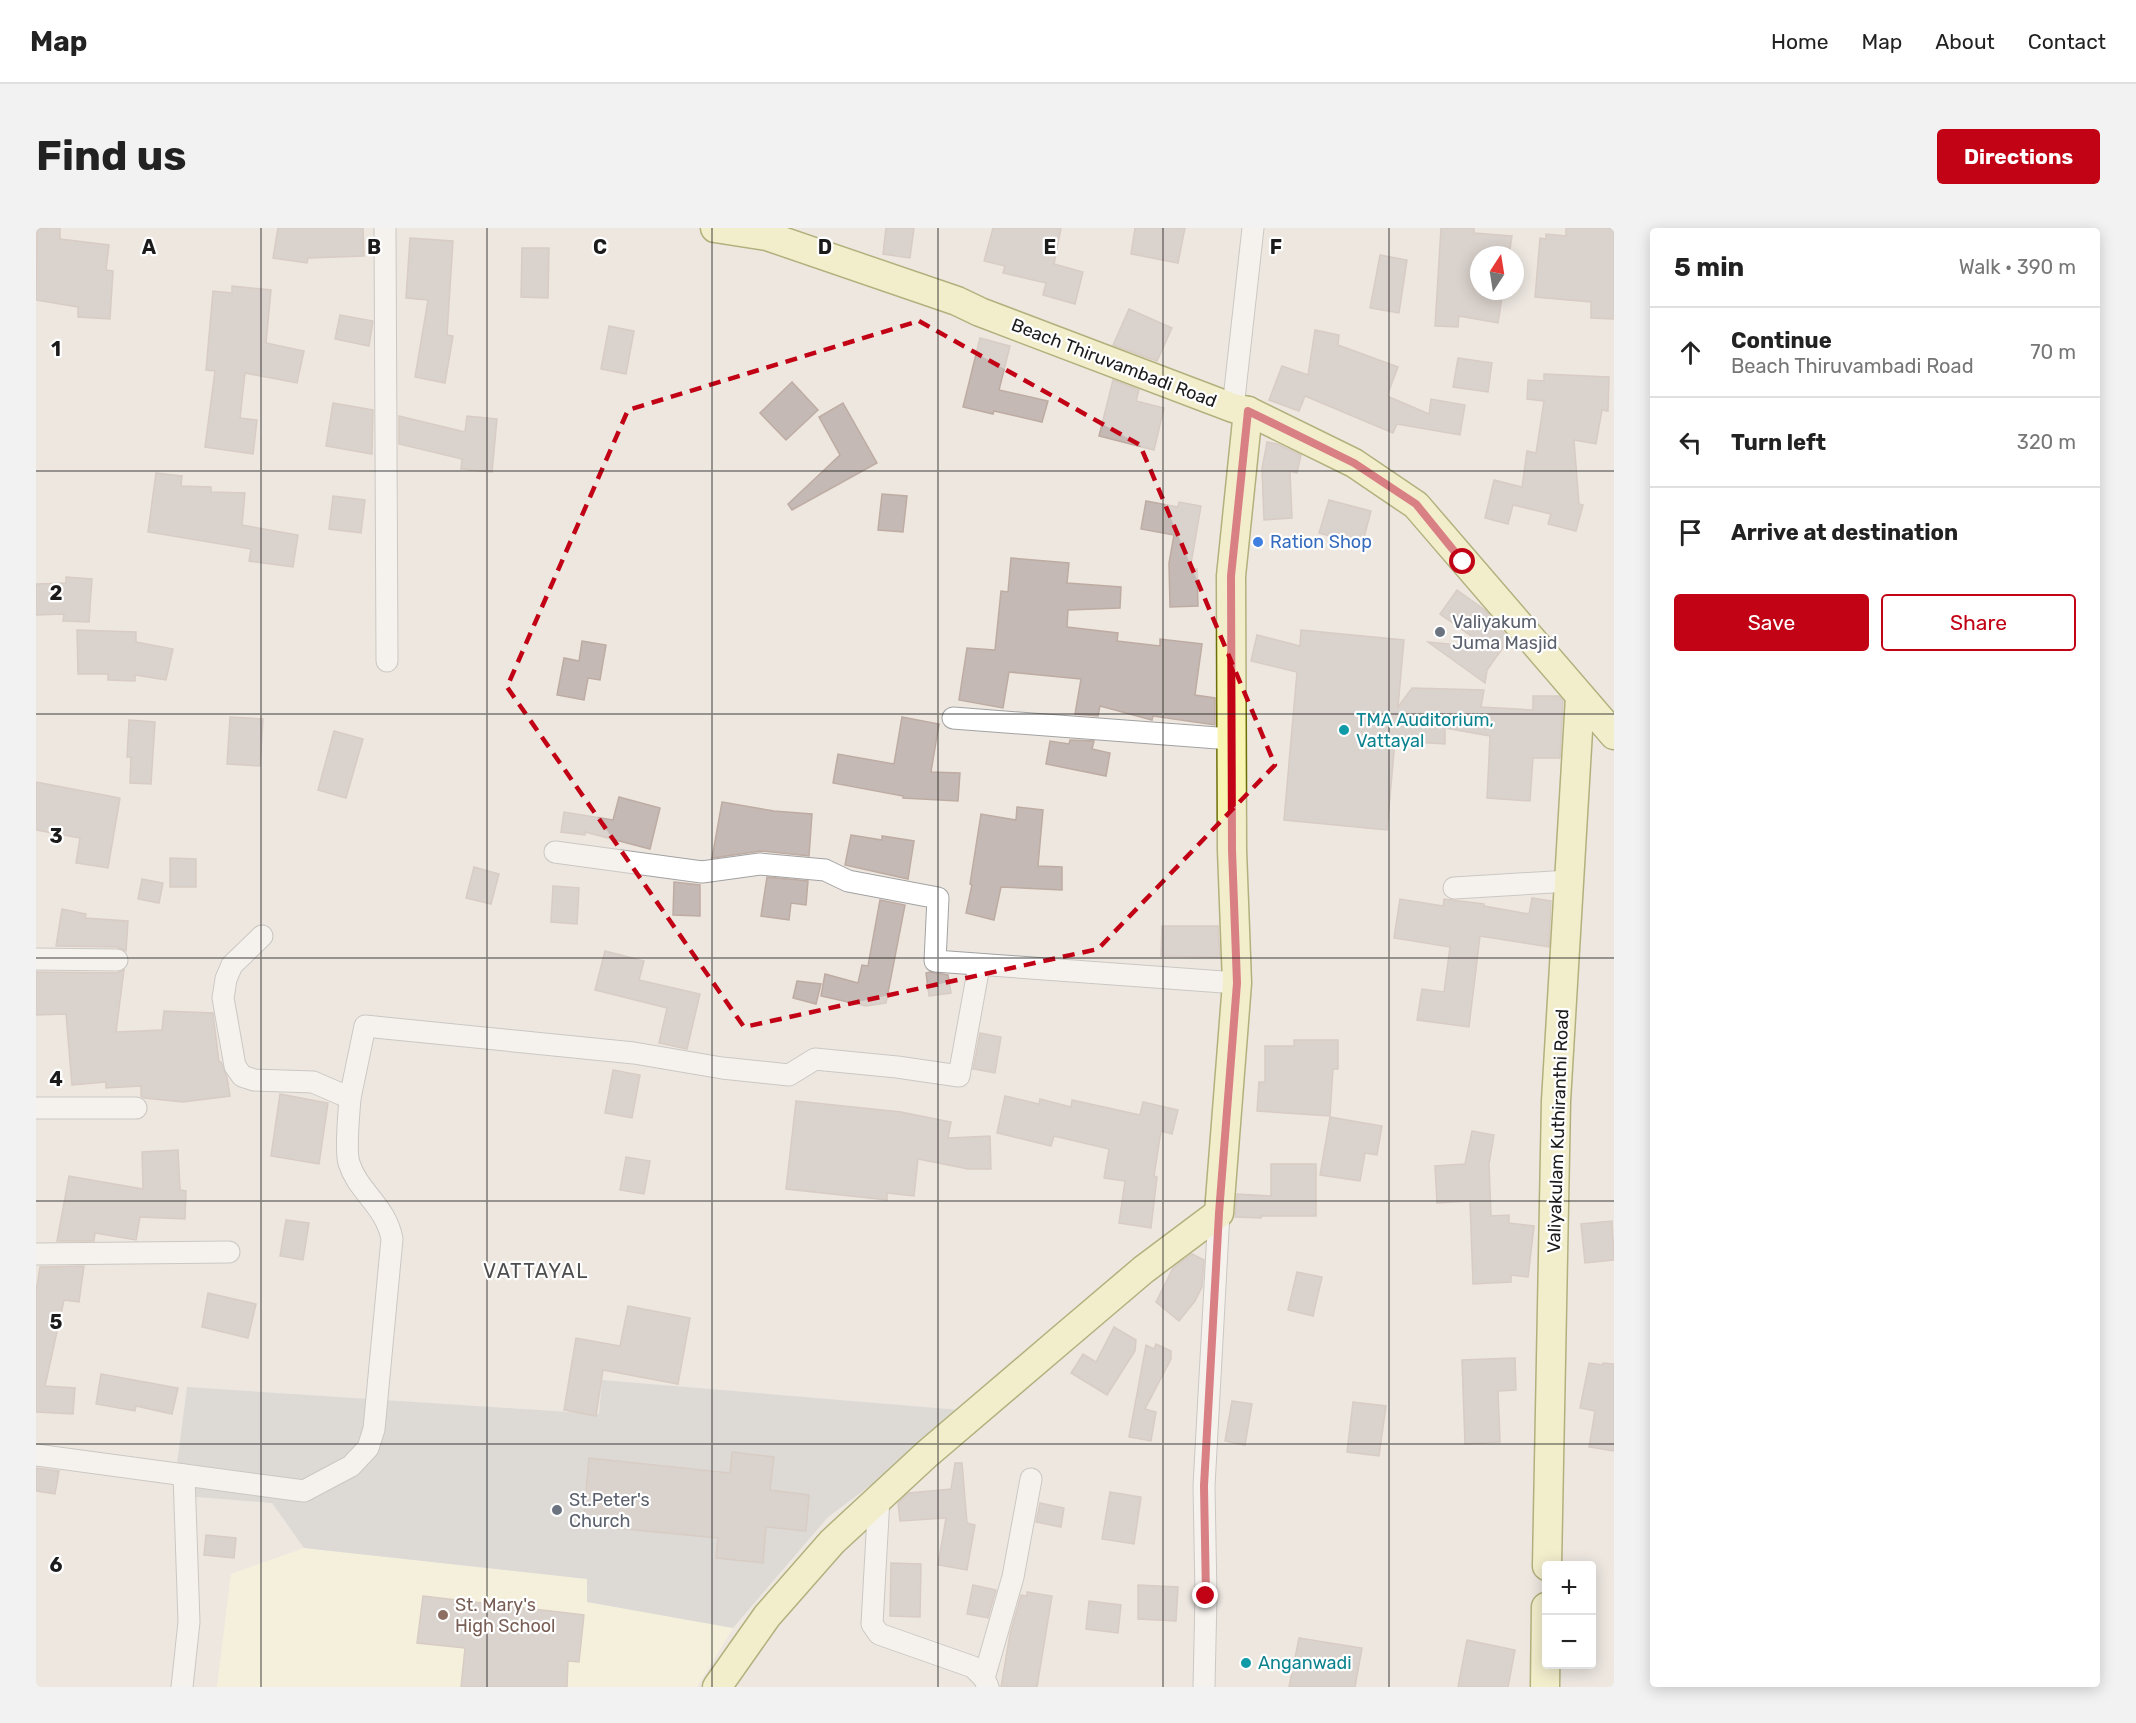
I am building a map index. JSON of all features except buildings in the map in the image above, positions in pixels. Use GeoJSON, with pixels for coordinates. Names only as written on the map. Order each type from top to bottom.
{"type":"FeatureCollection","features":[{"type":"Feature","properties":{"kind":"street"},"geometry":{"type":"LineString","coordinates":[[385,228],[387,661]]}},
{"type":"Feature","properties":{"kind":"street","name":"Beach Thiruvambadi Road"},"geometry":{"type":"LineString","coordinates":[[715,228],[759,231],[957,301],[980,312],[1240,410],[1354,463],[1416,504],[1614,735]]}},
{"type":"Feature","properties":{"kind":"street"},"geometry":{"type":"LineString","coordinates":[[1204,1687],[1206,1596],[1204,1486],[1219,1213],[1237,983],[1231,739],[1231,576],[1253,228]]}},
{"type":"Feature","properties":{"kind":"street","name":"Valiyakulam Kuthiranthi Road"},"geometry":{"type":"LineString","coordinates":[[1547,1561],[1556,1101],[1580,697]]}},
{"type":"Feature","properties":{"kind":"street"},"geometry":{"type":"LineString","coordinates":[[953,718],[1231,739]]}},
{"type":"Feature","properties":{"kind":"street"},"geometry":{"type":"LineString","coordinates":[[555,852],[702,872],[759,864],[825,870],[849,881],[938,898],[935,961],[1237,983]]}},
{"type":"Feature","properties":{"kind":"street"},"geometry":{"type":"LineString","coordinates":[[1454,888],[1569,881]]}},
{"type":"Feature","properties":{"kind":"street"},"geometry":{"type":"LineString","coordinates":[[262,936],[232,965],[226,979],[223,998],[234,1066],[242,1076],[254,1080],[313,1082],[350,1098]]}},
{"type":"Feature","properties":{"kind":"street"},"geometry":{"type":"LineString","coordinates":[[36,959],[117,960]]}},
{"type":"Feature","properties":{"kind":"street"},"geometry":{"type":"LineString","coordinates":[[36,1455],[304,1491],[351,1466],[368,1448],[374,1430],[392,1239],[390,1225],[359,1183],[348,1161],[350,1098],[365,1026],[634,1053],[722,1068],[789,1075],[815,1059],[959,1076],[979,966]]}},
{"type":"Feature","properties":{"kind":"street"},"geometry":{"type":"LineString","coordinates":[[36,1108],[136,1108]]}},
{"type":"Feature","properties":{"kind":"street"},"geometry":{"type":"LineString","coordinates":[[717,1687],[767,1616],[832,1542],[927,1454],[1063,1338],[1143,1270],[1219,1213]]}},
{"type":"Feature","properties":{"kind":"street"},"geometry":{"type":"LineString","coordinates":[[36,1254],[229,1252]]}},
{"type":"Feature","properties":{"kind":"street"},"geometry":{"type":"LineString","coordinates":[[182,1687],[189,1622],[184,1475]]}},
{"type":"Feature","properties":{"kind":"street"},"geometry":{"type":"LineString","coordinates":[[986,1682],[1013,1577],[1031,1479]]}},
{"type":"Feature","properties":{"kind":"street"},"geometry":{"type":"LineString","coordinates":[[879,1498],[872,1624],[874,1630],[879,1634],[974,1667],[986,1682]]}},
{"type":"Feature","properties":{"kind":"street"},"geometry":{"type":"LineString","coordinates":[[1545,1687],[1546,1615]]}},
{"type":"Feature","properties":{"kind":"highlighted area"},"geometry":{"type":"Polygon","coordinates":[[[919,321],[1140,445],[1275,765],[1098,949],[744,1027],[507,687],[628,410],[919,321]]]}},
{"type":"Feature","properties":{"kind":"shaded area","name":"St.Peter's Church"},"geometry":{"type":"Polygon","coordinates":[[[602,1380],[960,1410],[891,1470],[828,1517],[733,1628],[587,1602],[587,1579],[304,1548],[272,1503],[173,1495],[187,1387],[599,1414],[602,1380]]]}},
{"type":"Feature","properties":{"kind":"shaded area","name":"St. Mary's High School"},"geometry":{"type":"Polygon","coordinates":[[[304,1548],[588,1579],[588,1602],[733,1628],[697,1687],[217,1687],[231,1574],[304,1548]]]}},
{"type":"Feature","properties":{"kind":"place","name":"Ration Shop"},"geometry":{"type":"Point","coordinates":[1258,542]}},
{"type":"Feature","properties":{"kind":"place","name":"Valiyakum Juma Masjid"},"geometry":{"type":"Point","coordinates":[1440,632]}},
{"type":"Feature","properties":{"kind":"place","name":"TMA Auditorium, Vattayal"},"geometry":{"type":"Point","coordinates":[1344,730]}},
{"type":"Feature","properties":{"kind":"place","name":"St.Peter's Church"},"geometry":{"type":"Point","coordinates":[557,1510]}},
{"type":"Feature","properties":{"kind":"place","name":"St. Mary's High School"},"geometry":{"type":"Point","coordinates":[443,1615]}},
{"type":"Feature","properties":{"kind":"place","name":"Anganwadi"},"geometry":{"type":"Point","coordinates":[1246,1663]}},
{"type":"Feature","properties":{"kind":"district","name":"VATTAYAL"},"geometry":{"type":"Point","coordinates":[536,1271]}},
{"type":"Feature","properties":{"kind":"route"},"geometry":{"type":"LineString","coordinates":[[1206,1596],[1204,1486],[1219,1213],[1237,983],[1232,850],[1231,576],[1248,411],[1354,463],[1416,504],[1463,562]]}}]}
